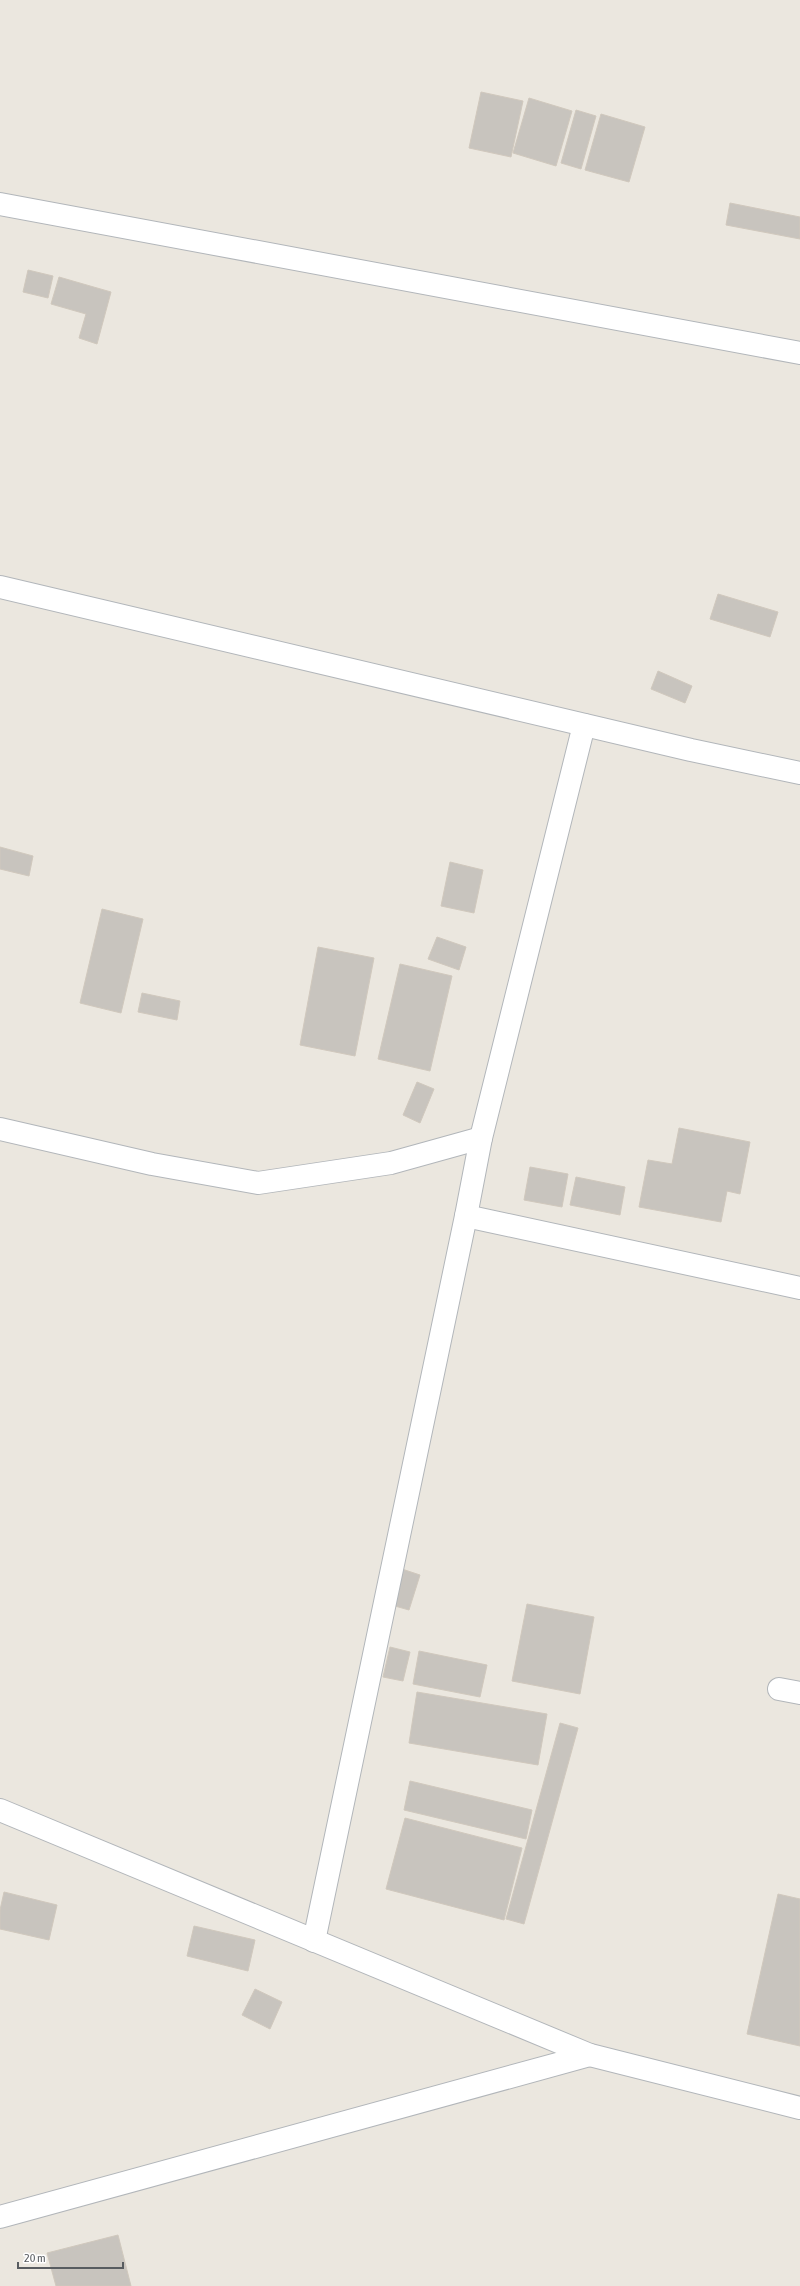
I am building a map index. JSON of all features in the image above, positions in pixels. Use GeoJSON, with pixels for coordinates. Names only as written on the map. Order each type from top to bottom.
{"type":"FeatureCollection","features":[{"type":"Feature","properties":{"kind":"street"},"geometry":{"type":"LineString","coordinates":[[0,204],[800,353]]}},
{"type":"Feature","properties":{"kind":"street"},"geometry":{"type":"LineString","coordinates":[[0,587],[691,750],[800,773]]}},
{"type":"Feature","properties":{"kind":"street"},"geometry":{"type":"LineString","coordinates":[[314,1941],[481,1138],[584,725]]}},
{"type":"Feature","properties":{"kind":"street"},"geometry":{"type":"LineString","coordinates":[[0,1129],[152,1164],[258,1183],[391,1163],[481,1138]]}},
{"type":"Feature","properties":{"kind":"street"},"geometry":{"type":"LineString","coordinates":[[466,1216],[800,1288]]}},
{"type":"Feature","properties":{"kind":"street"},"geometry":{"type":"LineString","coordinates":[[0,1810],[590,2055],[800,2108]]}},
{"type":"Feature","properties":{"kind":"street"},"geometry":{"type":"LineString","coordinates":[[0,2217],[590,2055]]}},
{"type":"Feature","properties":{"kind":"building"},"geometry":{"type":"Polygon","coordinates":[[[481,92],[523,101],[511,157],[469,148],[481,92]]]}},
{"type":"Feature","properties":{"kind":"building"},"geometry":{"type":"Polygon","coordinates":[[[529,98],[572,111],[556,166],[513,153],[529,98]]]}},
{"type":"Feature","properties":{"kind":"building"},"geometry":{"type":"Polygon","coordinates":[[[576,110],[596,116],[581,169],[561,163],[576,110]]]}},
{"type":"Feature","properties":{"kind":"building"},"geometry":{"type":"Polygon","coordinates":[[[601,114],[645,127],[629,182],[585,170],[601,114]]]}},
{"type":"Feature","properties":{"kind":"building"},"geometry":{"type":"Polygon","coordinates":[[[730,203],[800,217],[800,239],[726,225],[730,203]]]}},
{"type":"Feature","properties":{"kind":"building"},"geometry":{"type":"Polygon","coordinates":[[[28,270],[53,276],[48,298],[23,292],[28,270]]]}},
{"type":"Feature","properties":{"kind":"building"},"geometry":{"type":"Polygon","coordinates":[[[59,277],[111,292],[97,344],[79,338],[86,314],[51,304],[59,277]]]}},
{"type":"Feature","properties":{"kind":"building"},"geometry":{"type":"Polygon","coordinates":[[[718,594],[778,612],[770,637],[710,619],[718,594]]]}},
{"type":"Feature","properties":{"kind":"building"},"geometry":{"type":"Polygon","coordinates":[[[658,671],[692,686],[685,703],[651,689],[658,671]]]}},
{"type":"Feature","properties":{"kind":"building"},"geometry":{"type":"Polygon","coordinates":[[[0,847],[33,856],[29,876],[0,869],[0,847]]]}},
{"type":"Feature","properties":{"kind":"building"},"geometry":{"type":"Polygon","coordinates":[[[450,862],[483,870],[474,913],[441,906],[450,862]]]}},
{"type":"Feature","properties":{"kind":"building"},"geometry":{"type":"Polygon","coordinates":[[[102,909],[143,919],[121,1013],[80,1003],[102,909]]]}},
{"type":"Feature","properties":{"kind":"building"},"geometry":{"type":"Polygon","coordinates":[[[437,937],[466,947],[459,970],[428,959],[437,937]]]}},
{"type":"Feature","properties":{"kind":"building"},"geometry":{"type":"Polygon","coordinates":[[[318,947],[374,958],[355,1056],[300,1045],[318,947]]]}},
{"type":"Feature","properties":{"kind":"building"},"geometry":{"type":"Polygon","coordinates":[[[400,964],[452,976],[430,1071],[378,1059],[400,964]]]}},
{"type":"Feature","properties":{"kind":"building"},"geometry":{"type":"Polygon","coordinates":[[[142,993],[180,1001],[177,1020],[138,1012],[142,993]]]}},
{"type":"Feature","properties":{"kind":"building"},"geometry":{"type":"Polygon","coordinates":[[[417,1082],[434,1089],[420,1123],[403,1115],[417,1082]]]}},
{"type":"Feature","properties":{"kind":"building"},"geometry":{"type":"Polygon","coordinates":[[[679,1128],[750,1142],[740,1194],[727,1191],[721,1222],[639,1207],[648,1160],[672,1164],[679,1128]]]}},
{"type":"Feature","properties":{"kind":"building"},"geometry":{"type":"Polygon","coordinates":[[[530,1167],[568,1174],[562,1207],[524,1200],[530,1167]]]}},
{"type":"Feature","properties":{"kind":"building"},"geometry":{"type":"Polygon","coordinates":[[[576,1177],[625,1187],[620,1215],[570,1205],[576,1177]]]}},
{"type":"Feature","properties":{"kind":"building"},"geometry":{"type":"Polygon","coordinates":[[[399,1568],[420,1575],[409,1610],[388,1604],[399,1568]]]}},
{"type":"Feature","properties":{"kind":"building"},"geometry":{"type":"Polygon","coordinates":[[[527,1604],[594,1617],[580,1694],[512,1681],[527,1604]]]}},
{"type":"Feature","properties":{"kind":"building"},"geometry":{"type":"Polygon","coordinates":[[[390,1647],[410,1652],[403,1681],[383,1677],[390,1647]]]}},
{"type":"Feature","properties":{"kind":"building"},"geometry":{"type":"Polygon","coordinates":[[[419,1651],[487,1665],[480,1697],[413,1684],[419,1651]]]}},
{"type":"Feature","properties":{"kind":"building"},"geometry":{"type":"Polygon","coordinates":[[[417,1692],[547,1714],[538,1765],[409,1743],[417,1692]]]}},
{"type":"Feature","properties":{"kind":"building"},"geometry":{"type":"Polygon","coordinates":[[[560,1723],[578,1728],[524,1924],[506,1919],[560,1723]]]}},
{"type":"Feature","properties":{"kind":"building"},"geometry":{"type":"Polygon","coordinates":[[[410,1781],[532,1810],[526,1839],[404,1810],[410,1781]]]}},
{"type":"Feature","properties":{"kind":"building"},"geometry":{"type":"Polygon","coordinates":[[[405,1818],[522,1848],[504,1920],[386,1889],[405,1818]]]}},
{"type":"Feature","properties":{"kind":"building"},"geometry":{"type":"Polygon","coordinates":[[[4,1892],[57,1905],[49,1940],[0,1929],[0,1910],[4,1892]]]}},
{"type":"Feature","properties":{"kind":"building"},"geometry":{"type":"Polygon","coordinates":[[[778,1894],[800,1899],[800,2046],[747,2034],[778,1894]]]}},
{"type":"Feature","properties":{"kind":"building"},"geometry":{"type":"Polygon","coordinates":[[[194,1926],[255,1940],[248,1971],[187,1956],[194,1926]]]}},
{"type":"Feature","properties":{"kind":"building"},"geometry":{"type":"Polygon","coordinates":[[[255,1989],[282,2002],[270,2029],[242,2015],[255,1989]]]}},
{"type":"Feature","properties":{"kind":"building"},"geometry":{"type":"Polygon","coordinates":[[[118,2235],[131,2286],[56,2286],[47,2253],[118,2235]]]}}]}
